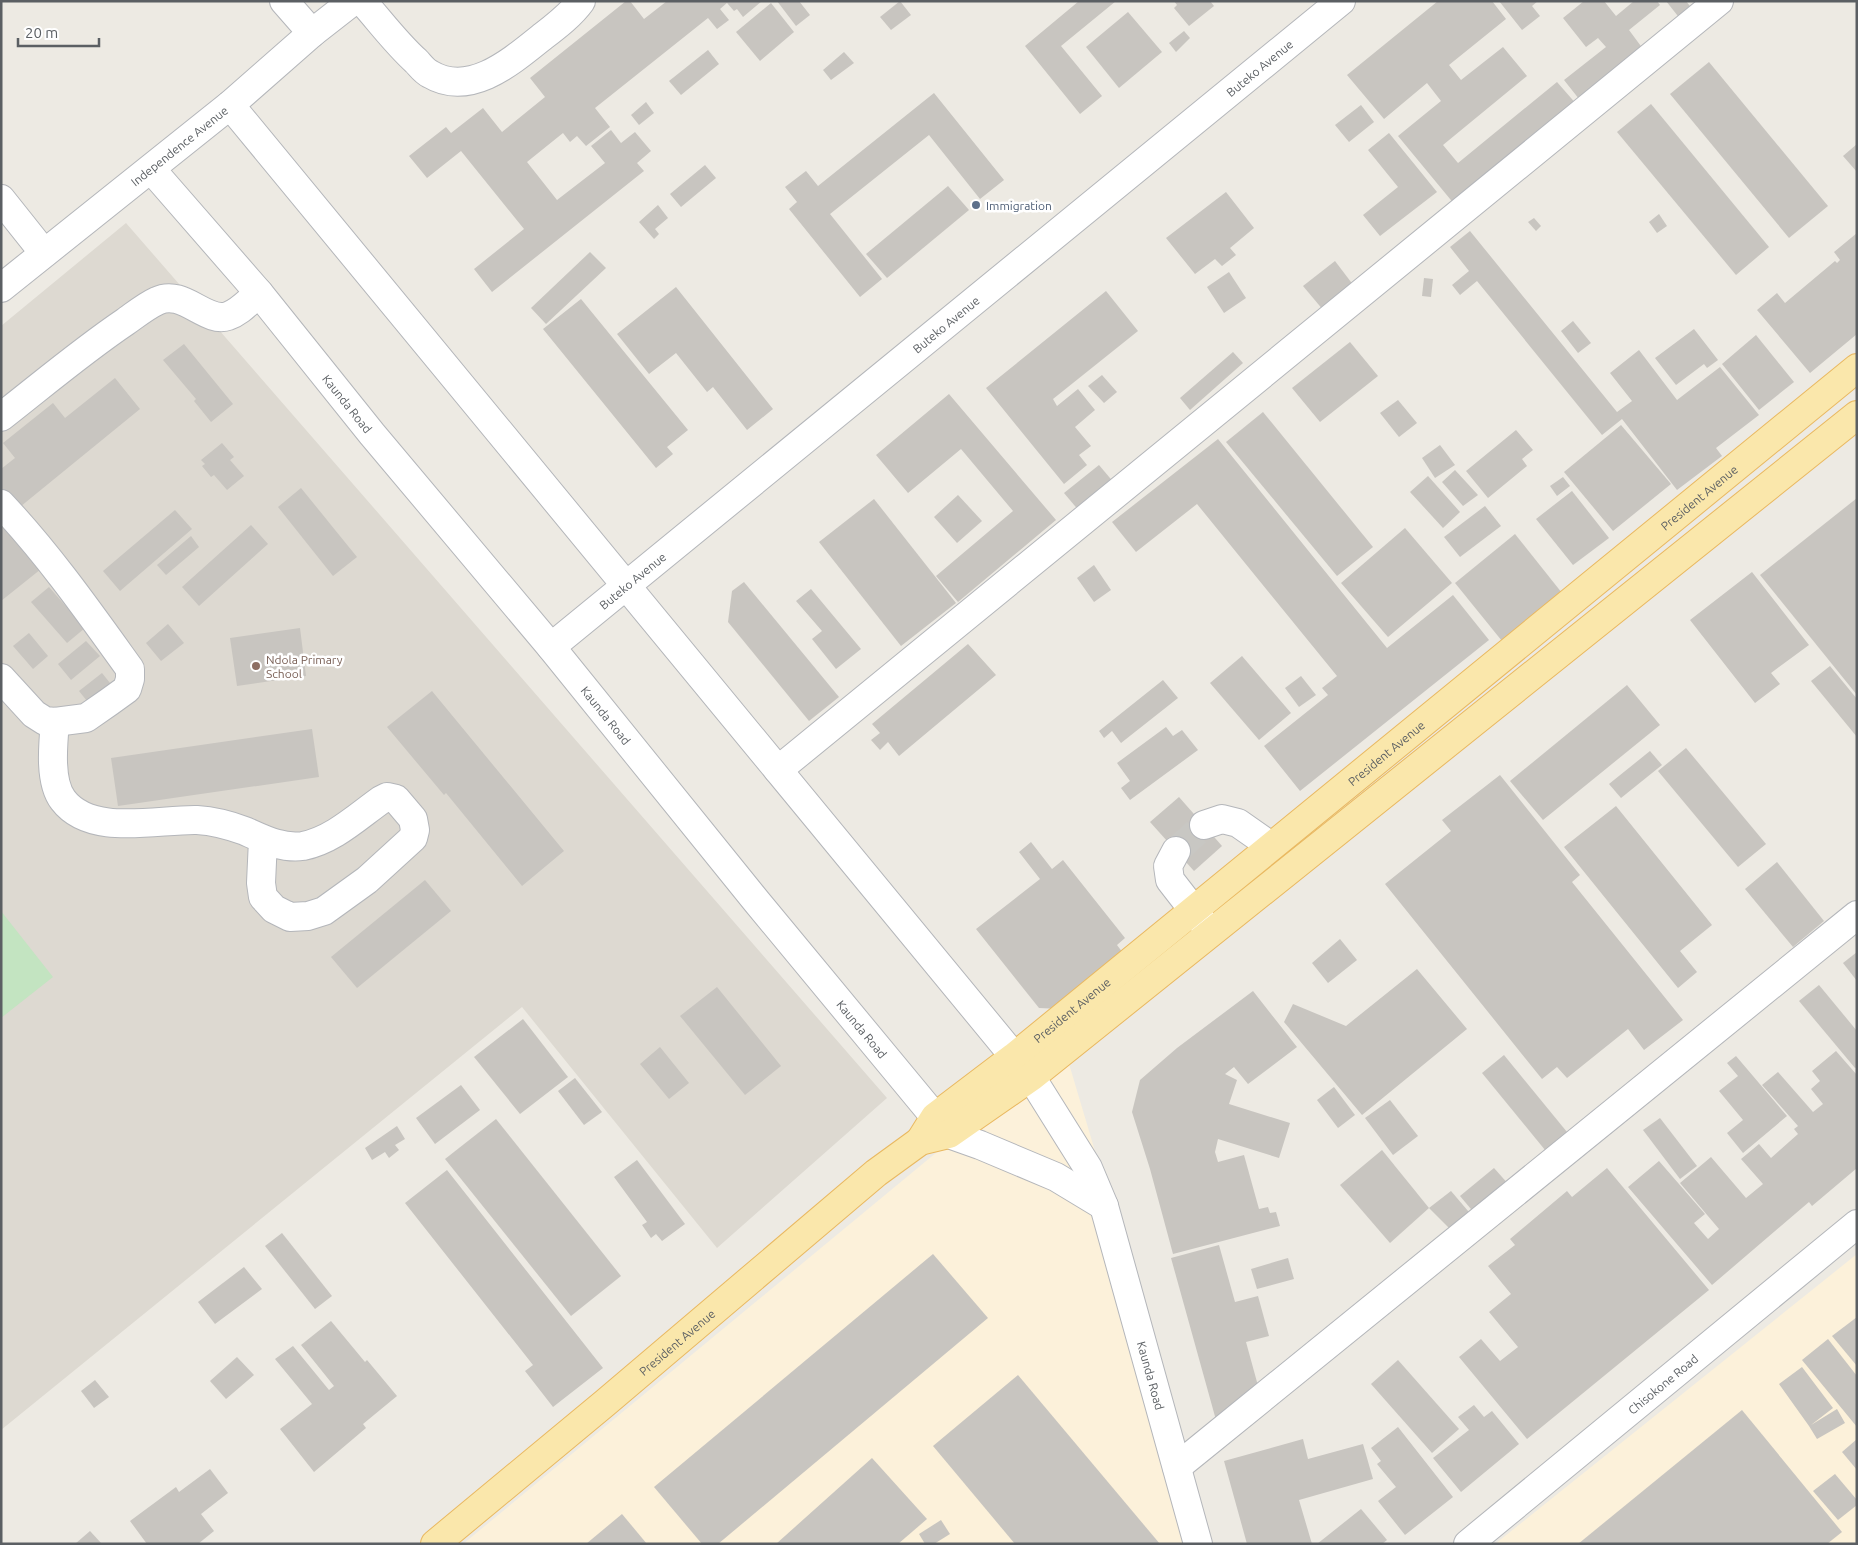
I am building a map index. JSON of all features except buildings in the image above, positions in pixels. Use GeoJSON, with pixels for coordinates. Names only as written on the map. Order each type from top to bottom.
{"type":"FeatureCollection","features":[{"type":"Feature","properties":{"kind":"main road","name":"President Avenue"},"geometry":{"type":"LineString","coordinates":[[1022,1067],[1193,910],[1857,368]]}},
{"type":"Feature","properties":{"kind":"main road","name":"President Avenue"},"geometry":{"type":"LineString","coordinates":[[435,1544],[606,1403],[876,1173],[1210,933],[1857,415]]}},
{"type":"Feature","properties":{"kind":"street"},"geometry":{"type":"LineString","coordinates":[[284,1],[312,33]]}},
{"type":"Feature","properties":{"kind":"street","name":"Independence Avenue"},"geometry":{"type":"LineString","coordinates":[[1,288],[230,105],[312,33],[353,1]]}},
{"type":"Feature","properties":{"kind":"street"},"geometry":{"type":"LineString","coordinates":[[362,1],[410,56],[429,74],[443,79],[463,81],[487,75],[514,59],[555,26],[581,1]]}},
{"type":"Feature","properties":{"kind":"street","name":"Buteko Avenue"},"geometry":{"type":"LineString","coordinates":[[551,647],[1341,1]]}},
{"type":"Feature","properties":{"kind":"street"},"geometry":{"type":"LineString","coordinates":[[778,770],[1719,1]]}},
{"type":"Feature","properties":{"kind":"street","name":"Kaunda Road"},"geometry":{"type":"LineString","coordinates":[[230,105],[1022,1067],[1088,1168],[1104,1206],[1198,1544]]}},
{"type":"Feature","properties":{"kind":"street","name":"Kaunda Road"},"geometry":{"type":"LineString","coordinates":[[151,168],[259,293],[372,434],[551,647],[757,902],[942,1126]]}},
{"type":"Feature","properties":{"kind":"street"},"geometry":{"type":"LineString","coordinates":[[1,199],[44,253]]}},
{"type":"Feature","properties":{"kind":"street"},"geometry":{"type":"LineString","coordinates":[[1,417],[106,335],[158,300],[168,298],[179,300],[216,316],[226,317],[236,313],[259,293]]}},
{"type":"Feature","properties":{"kind":"street"},"geometry":{"type":"LineString","coordinates":[[1,504],[42,550],[130,669],[130,679],[127,689],[86,718],[55,722],[45,721],[34,714],[1,678]]}},
{"type":"Feature","properties":{"kind":"street"},"geometry":{"type":"LineString","coordinates":[[55,722],[53,744],[55,785],[63,800],[88,819],[108,822],[197,820],[221,823],[264,840],[282,845],[302,846],[340,830],[388,797],[396,799],[413,819],[415,830],[413,838],[367,880],[324,911],[308,916],[290,917],[274,909],[264,897],[261,883],[264,840]]}},
{"type":"Feature","properties":{"kind":"street"},"geometry":{"type":"LineString","coordinates":[[1204,825],[1222,819],[1238,823],[1272,846]]}},
{"type":"Feature","properties":{"kind":"street"},"geometry":{"type":"LineString","coordinates":[[1176,851],[1168,866],[1170,880],[1210,933]]}},
{"type":"Feature","properties":{"kind":"street"},"geometry":{"type":"LineString","coordinates":[[1178,1467],[1857,915]]}},
{"type":"Feature","properties":{"kind":"street"},"geometry":{"type":"LineString","coordinates":[[942,1126],[980,1145],[1056,1178],[1104,1206]]}},
{"type":"Feature","properties":{"kind":"street","name":"Chisokone Road"},"geometry":{"type":"LineString","coordinates":[[1468,1544],[1857,1224]]}},
{"type":"Feature","properties":{"kind":"shaded area","name":"Ndola Primary School"},"geometry":{"type":"Polygon","coordinates":[[[126,223],[887,1098],[717,1248],[522,1007],[1,1430],[1,326],[126,223]]]}},
{"type":"Feature","properties":{"kind":"shaded area"},"geometry":{"type":"Polygon","coordinates":[[[1064,1047],[1212,1544],[463,1544],[1064,1047]]]}},
{"type":"Feature","properties":{"kind":"shaded area"},"geometry":{"type":"Polygon","coordinates":[[[1857,1254],[1857,1544],[1495,1544],[1857,1254]]]}},
{"type":"Feature","properties":{"kind":"green space"},"geometry":{"type":"Polygon","coordinates":[[[1,911],[53,977],[1,1018],[1,911]]]}},
{"type":"Feature","properties":{"kind":"tunnel"},"geometry":{"type":"LineString","coordinates":[[1176,851],[1204,825]]}},
{"type":"Feature","properties":{"kind":"place","name":"Immigration"},"geometry":{"type":"Point","coordinates":[976,205]}},
{"type":"Feature","properties":{"kind":"place","name":"Ndola Primary School"},"geometry":{"type":"Point","coordinates":[256,666]}}]}
